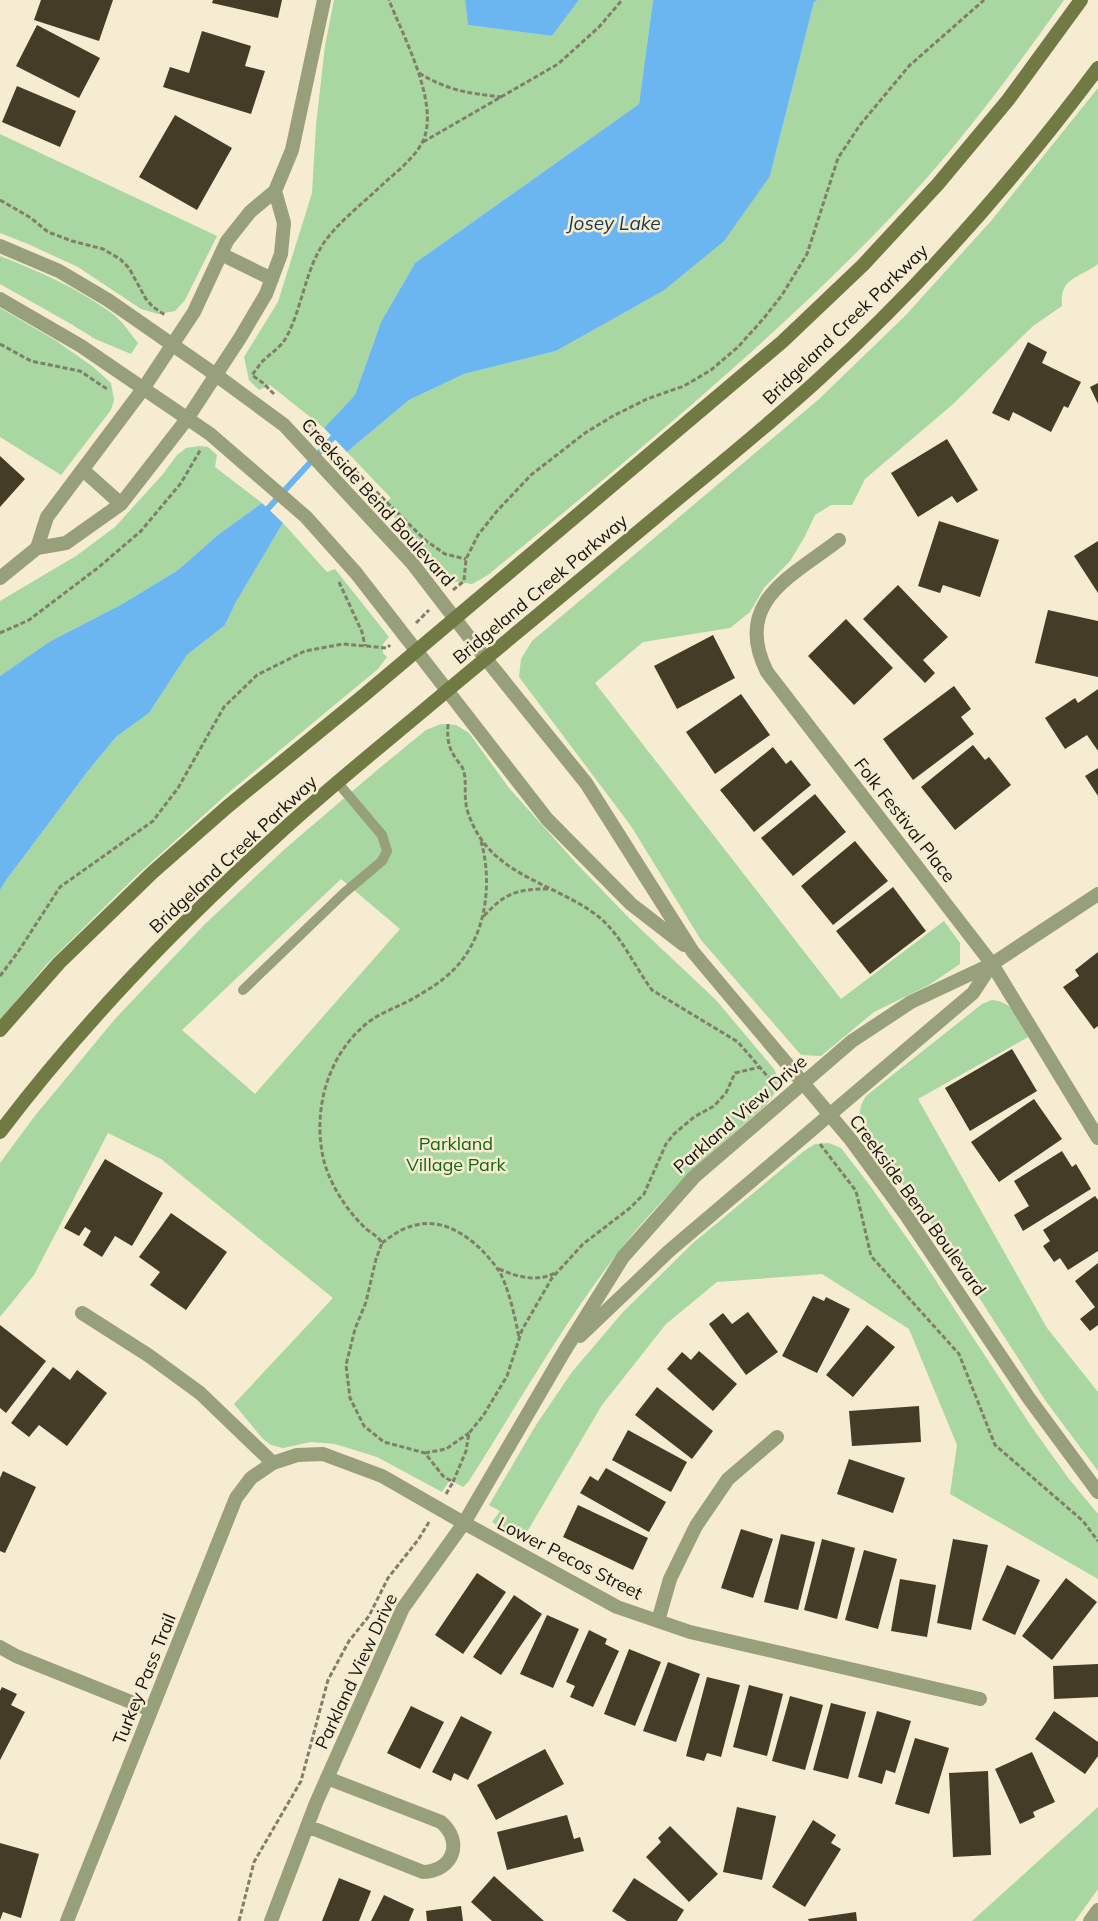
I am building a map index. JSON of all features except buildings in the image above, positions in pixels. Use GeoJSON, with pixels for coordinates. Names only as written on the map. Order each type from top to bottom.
{"type":"FeatureCollection","features":[{"type":"Feature","properties":{"kind":"main road","name":"Bridgeland Creek Parkway"},"geometry":{"type":"LineString","coordinates":[[0,1030],[59,963],[153,872],[227,807],[456,618],[782,342],[863,265],[938,184],[1002,107],[1081,0]]}},
{"type":"Feature","properties":{"kind":"main road","name":"Bridgeland Creek Parkway"},"geometry":{"type":"LineString","coordinates":[[0,1132],[37,1082],[103,1006],[185,921],[276,836],[820,378],[899,302],[979,216],[1052,130],[1098,68]]}},
{"type":"Feature","properties":{"kind":"street"},"geometry":{"type":"LineString","coordinates":[[37,548],[47,517],[143,389],[194,312],[227,241],[250,212],[275,191],[292,150],[324,0]]}},
{"type":"Feature","properties":{"kind":"street"},"geometry":{"type":"LineString","coordinates":[[0,578],[37,548],[66,543],[120,504],[187,419],[266,294],[272,279],[281,254],[284,223],[275,191]]}},
{"type":"Feature","properties":{"kind":"street","name":"Creekside Bend Boulevard"},"geometry":{"type":"LineString","coordinates":[[0,246],[58,271],[108,300],[284,425],[412,562],[586,783],[693,952],[851,1140],[906,1215],[1028,1397],[1098,1492]]}},
{"type":"Feature","properties":{"kind":"street"},"geometry":{"type":"LineString","coordinates":[[221,254],[272,279]]}},
{"type":"Feature","properties":{"kind":"street","name":"Creekside Bend Boulevard"},"geometry":{"type":"LineString","coordinates":[[0,299],[81,346],[210,434],[231,450],[306,517],[356,573],[547,819],[631,904],[693,952]]}},
{"type":"Feature","properties":{"kind":"street"},"geometry":{"type":"LineString","coordinates":[[83,470],[120,504]]}},
{"type":"Feature","properties":{"kind":"street","name":"Folk Festival Place"},"geometry":{"type":"LineString","coordinates":[[839,540],[777,586],[766,601],[758,618],[756,636],[759,655],[767,672],[992,964],[1098,1138]]}},
{"type":"Feature","properties":{"kind":"street","name":"Parkland View Drive"},"geometry":{"type":"LineString","coordinates":[[272,1921],[327,1778],[403,1608],[464,1523],[565,1350],[623,1257],[694,1177],[852,1041],[911,1002],[992,964],[1098,894]]}},
{"type":"Feature","properties":{"kind":"street","name":"Parkland View Drive"},"geometry":{"type":"LineString","coordinates":[[565,1350],[669,1251],[973,993],[992,964]]}},
{"type":"Feature","properties":{"kind":"street"},"geometry":{"type":"LineString","coordinates":[[82,1313],[148,1355],[200,1393],[272,1462]]}},
{"type":"Feature","properties":{"kind":"street"},"geometry":{"type":"LineString","coordinates":[[658,1621],[670,1579],[696,1526],[728,1479],[777,1437]]}},
{"type":"Feature","properties":{"kind":"street","name":"Lower Pecos Street"},"geometry":{"type":"LineString","coordinates":[[272,1462],[297,1455],[323,1454],[382,1476],[617,1607],[690,1632],[980,1699]]}},
{"type":"Feature","properties":{"kind":"street","name":"Turkey Pass Trail"},"geometry":{"type":"LineString","coordinates":[[67,1921],[236,1498],[251,1478],[272,1462]]}},
{"type":"Feature","properties":{"kind":"street"},"geometry":{"type":"LineString","coordinates":[[0,1646],[16,1656],[151,1710]]}},
{"type":"Feature","properties":{"kind":"street"},"geometry":{"type":"LineString","coordinates":[[307,1826],[423,1872],[432,1872],[441,1868],[448,1862],[452,1854],[454,1845],[452,1836],[448,1828],[441,1822],[327,1778]]}},
{"type":"Feature","properties":{"kind":"street"},"geometry":{"type":"LineString","coordinates":[[1090,1921],[1098,1910]]}},
{"type":"Feature","properties":{"kind":"lane"},"geometry":{"type":"LineString","coordinates":[[243,990],[344,893],[382,861],[388,851],[382,835],[338,783]]}},
{"type":"Feature","properties":{"kind":"path"},"geometry":{"type":"LineString","coordinates":[[277,397],[252,375],[286,338],[294,320],[308,274],[319,251],[344,221],[410,160],[427,131],[428,107],[418,73],[389,0]]}},
{"type":"Feature","properties":{"kind":"path"},"geometry":{"type":"LineString","coordinates":[[422,142],[558,64],[599,27],[622,0]]}},
{"type":"Feature","properties":{"kind":"path"},"geometry":{"type":"LineString","coordinates":[[0,976],[60,888],[153,821],[178,788],[224,707],[257,675],[305,651],[343,644],[387,648],[441,599],[464,581],[466,559],[478,535],[497,510],[538,469],[585,433],[606,420],[647,399],[684,386],[711,370],[738,347],[782,295],[807,254],[838,158],[860,124],[908,66],[984,0]]}},
{"type":"Feature","properties":{"kind":"path"},"geometry":{"type":"LineString","coordinates":[[418,73],[447,88],[461,92],[502,97]]}},
{"type":"Feature","properties":{"kind":"path"},"geometry":{"type":"LineString","coordinates":[[0,200],[30,218],[48,232],[72,241],[103,249],[120,259],[129,268],[146,299],[165,315]]}},
{"type":"Feature","properties":{"kind":"path"},"geometry":{"type":"LineString","coordinates":[[0,344],[31,361],[80,371],[107,388]]}},
{"type":"Feature","properties":{"kind":"path"},"geometry":{"type":"LineString","coordinates":[[306,422],[424,540],[445,554],[466,559]]}},
{"type":"Feature","properties":{"kind":"path"},"geometry":{"type":"LineString","coordinates":[[0,632],[29,620],[99,567],[141,532],[181,482],[201,449]]}},
{"type":"Feature","properties":{"kind":"path"},"geometry":{"type":"LineString","coordinates":[[337,577],[362,632],[365,646]]}},
{"type":"Feature","properties":{"kind":"path"},"geometry":{"type":"LineString","coordinates":[[382,1243],[379,1238],[366,1229],[339,1198],[325,1164],[320,1130],[322,1096],[332,1066],[352,1038],[367,1023],[440,983],[468,953],[483,917],[487,886],[486,860],[481,840],[466,805],[463,769],[449,747],[447,738],[448,724]]}},
{"type":"Feature","properties":{"kind":"path"},"geometry":{"type":"LineString","coordinates":[[481,840],[500,860],[526,878],[579,903],[600,918],[617,936],[652,990],[715,1026],[738,1042],[785,1099]]}},
{"type":"Feature","properties":{"kind":"path"},"geometry":{"type":"LineString","coordinates":[[483,917],[494,904],[509,894],[525,889],[549,889]]}},
{"type":"Feature","properties":{"kind":"path"},"geometry":{"type":"LineString","coordinates":[[519,1339],[516,1321],[498,1269],[464,1234],[446,1226],[414,1225],[400,1230],[382,1243],[376,1259],[366,1302],[355,1329],[346,1364],[350,1398],[364,1426],[384,1442],[425,1453],[446,1448],[469,1433],[492,1403],[507,1376],[522,1330],[536,1304],[559,1270],[583,1244],[630,1208],[644,1194],[666,1144],[680,1127],[714,1106],[726,1093],[735,1073],[760,1067]]}},
{"type":"Feature","properties":{"kind":"path"},"geometry":{"type":"LineString","coordinates":[[810,1131],[856,1192],[871,1256],[959,1354],[995,1445],[1083,1521],[1098,1541]]}},
{"type":"Feature","properties":{"kind":"path"},"geometry":{"type":"LineString","coordinates":[[498,1269],[523,1278],[549,1276],[559,1270]]}},
{"type":"Feature","properties":{"kind":"path"},"geometry":{"type":"LineString","coordinates":[[239,1921],[254,1862],[301,1781],[328,1680],[349,1641],[369,1616],[388,1578],[418,1540],[454,1482],[466,1451],[469,1433]]}},
{"type":"Feature","properties":{"kind":"path"},"geometry":{"type":"LineString","coordinates":[[425,1453],[442,1476],[454,1482]]}},
{"type":"Feature","properties":{"kind":"green space"},"geometry":{"type":"Polygon","coordinates":[[[334,0],[465,0],[468,25],[552,36],[579,0],[653,0],[639,104],[415,263],[381,322],[355,395],[324,428],[270,385],[259,390],[249,380],[244,357],[278,302],[312,193],[316,125],[325,46],[334,0]]]}},
{"type":"Feature","properties":{"kind":"green space"},"geometry":{"type":"Polygon","coordinates":[[[818,0],[1064,0],[1003,84],[939,164],[893,215],[797,310],[696,401],[488,575],[472,584],[450,581],[435,570],[384,504],[391,498],[347,452],[409,400],[464,374],[556,351],[663,291],[770,176],[814,2],[818,0]]]}},
{"type":"Feature","properties":{"kind":"green space"},"geometry":{"type":"Polygon","coordinates":[[[1098,88],[1098,264],[1072,279],[1064,289],[1062,306],[1033,326],[952,405],[865,479],[852,505],[831,505],[815,515],[790,561],[764,588],[750,612],[730,628],[643,642],[595,683],[841,999],[944,921],[960,943],[960,964],[929,985],[874,1012],[821,1056],[801,1055],[701,940],[631,826],[519,677],[521,659],[532,641],[818,400],[905,316],[991,221],[1098,88]]]}},
{"type":"Feature","properties":{"kind":"green space"},"geometry":{"type":"Polygon","coordinates":[[[0,134],[217,236],[185,300],[175,311],[158,314],[141,309],[78,267],[0,233],[0,134]]]}},
{"type":"Feature","properties":{"kind":"green space"},"geometry":{"type":"Polygon","coordinates":[[[0,256],[58,281],[86,296],[113,314],[138,343],[131,354],[95,339],[0,284],[0,256]]]}},
{"type":"Feature","properties":{"kind":"green space"},"geometry":{"type":"Polygon","coordinates":[[[0,308],[55,340],[92,366],[111,383],[114,400],[111,410],[61,475],[0,437],[0,308]]]}},
{"type":"Feature","properties":{"kind":"green space"},"geometry":{"type":"Polygon","coordinates":[[[208,447],[217,455],[215,467],[262,503],[219,534],[178,570],[124,603],[49,642],[0,676],[0,601],[76,556],[115,527],[163,474],[177,455],[186,448],[208,447]]]}},
{"type":"Feature","properties":{"kind":"green space"},"geometry":{"type":"Polygon","coordinates":[[[283,523],[327,572],[335,569],[389,637],[383,644],[383,653],[387,657],[378,669],[227,794],[135,877],[47,964],[0,1020],[0,890],[88,771],[116,737],[149,713],[187,655],[225,625],[236,602],[283,523]]]}},
{"type":"Feature","properties":{"kind":"green space","name":"Parkland Village Park"},"geometry":{"type":"Polygon","coordinates":[[[441,724],[456,725],[469,733],[509,788],[576,863],[630,919],[716,1000],[774,1069],[779,1080],[773,1096],[765,1106],[685,1178],[630,1238],[575,1313],[469,1481],[463,1487],[450,1480],[442,1492],[377,1457],[335,1444],[311,1442],[283,1448],[271,1445],[263,1439],[234,1404],[333,1298],[161,1159],[108,1133],[34,1275],[0,1317],[0,1163],[34,1117],[115,1019],[204,925],[286,848],[426,730],[441,724]],[[341,879],[182,1030],[255,1094],[400,929],[341,879]]]}},
{"type":"Feature","properties":{"kind":"green space"},"geometry":{"type":"Polygon","coordinates":[[[992,1000],[999,1001],[1011,1008],[1030,1036],[918,1099],[1047,1328],[1098,1392],[1098,1471],[1045,1400],[931,1223],[863,1130],[860,1108],[866,1096],[982,1004],[992,1000]]]}},
{"type":"Feature","properties":{"kind":"green space"},"geometry":{"type":"Polygon","coordinates":[[[829,1143],[841,1148],[871,1187],[923,1261],[1031,1426],[1069,1479],[1098,1514],[1098,1579],[950,1494],[957,1445],[909,1329],[822,1274],[717,1282],[666,1324],[602,1405],[521,1542],[492,1522],[500,1511],[489,1505],[536,1425],[572,1372],[623,1312],[693,1243],[804,1151],[815,1144],[829,1143]]]}},
{"type":"Feature","properties":{"kind":"green space"},"geometry":{"type":"Polygon","coordinates":[[[1098,1807],[1098,1889],[1075,1921],[972,1921],[1098,1807]]]}},
{"type":"Feature","properties":{"kind":"water"},"geometry":{"type":"Polygon","coordinates":[[[465,0],[579,0],[552,36],[468,25],[465,0]]]}},
{"type":"Feature","properties":{"kind":"water","name":"Josey Lake"},"geometry":{"type":"Polygon","coordinates":[[[653,0],[818,0],[814,2],[770,176],[724,241],[663,291],[556,351],[464,374],[409,400],[347,452],[324,428],[355,395],[381,322],[415,263],[639,104],[653,0]]]}},
{"type":"Feature","properties":{"kind":"water"},"geometry":{"type":"Polygon","coordinates":[[[262,503],[283,523],[236,602],[225,625],[187,655],[149,713],[116,737],[88,771],[0,890],[0,676],[49,642],[124,603],[178,570],[219,534],[262,503]]]}},
{"type":"Feature","properties":{"kind":"waterway"},"geometry":{"type":"LineString","coordinates":[[263,514],[339,431]]}}]}
